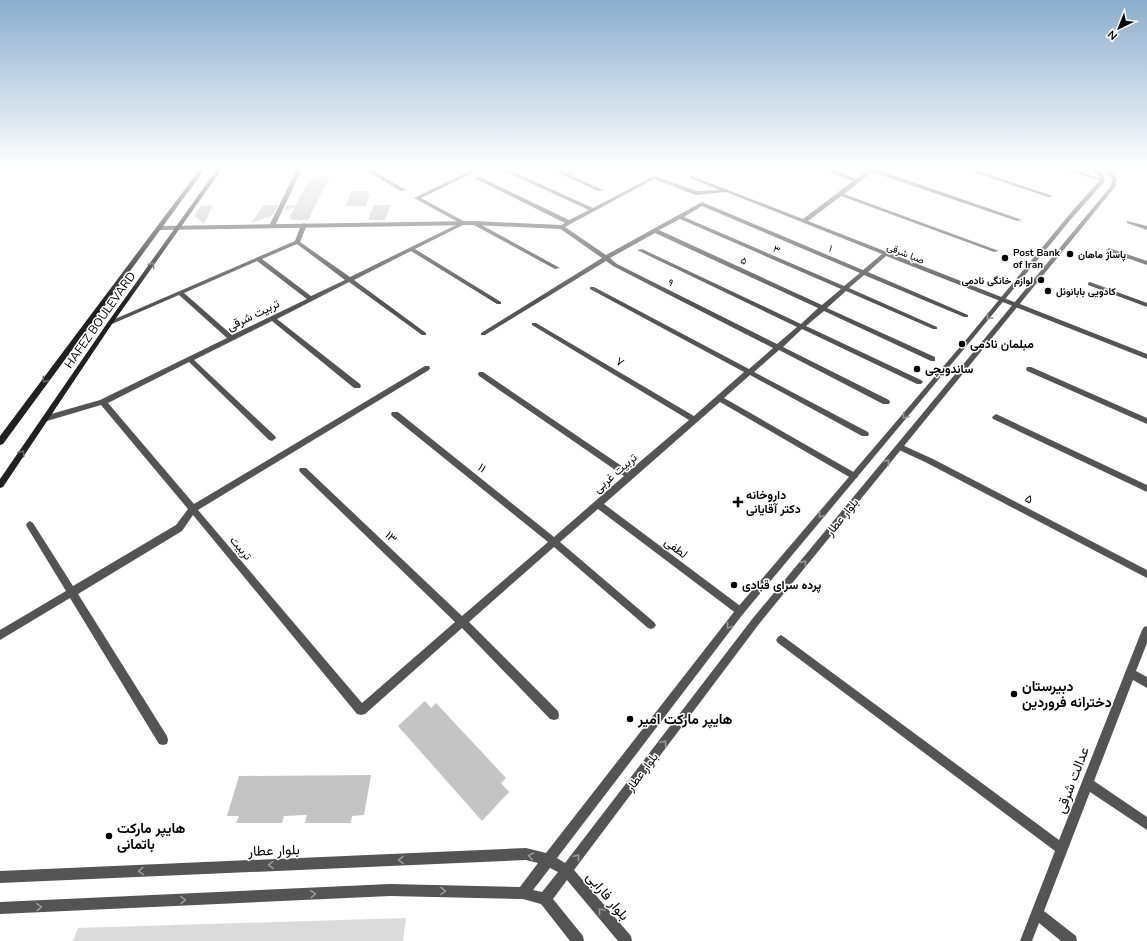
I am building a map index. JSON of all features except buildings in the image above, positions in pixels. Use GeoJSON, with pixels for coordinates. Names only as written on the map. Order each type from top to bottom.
{"type":"FeatureCollection","features":[{"type":"Feature","properties":{"kind":"main road","name":"HAFEZ BOULEVARD"},"geometry":{"type":"LineString","coordinates":[[0,442],[170,213]]}},
{"type":"Feature","properties":{"kind":"main road","name":"HAFEZ BOULEVARD"},"geometry":{"type":"LineString","coordinates":[[0,485],[47,418],[110,323],[189,213]]}},
{"type":"Feature","properties":{"kind":"street"},"geometry":{"type":"LineString","coordinates":[[272,226],[278,213]]}},
{"type":"Feature","properties":{"kind":"street"},"geometry":{"type":"LineString","coordinates":[[445,213],[464,223]]}},
{"type":"Feature","properties":{"kind":"street"},"geometry":{"type":"LineString","coordinates":[[549,213],[570,223]]}},
{"type":"Feature","properties":{"kind":"street"},"geometry":{"type":"LineString","coordinates":[[159,228],[464,223],[561,227],[588,213]]}},
{"type":"Feature","properties":{"kind":"street","name":"۱"},"geometry":{"type":"LineString","coordinates":[[680,217],[687,213]]}},
{"type":"Feature","properties":{"kind":"street","name":"۱"},"geometry":{"type":"LineString","coordinates":[[723,213],[966,316]]}},
{"type":"Feature","properties":{"kind":"street","name":"صبا شرقی"},"geometry":{"type":"LineString","coordinates":[[784,213],[1147,357]]}},
{"type":"Feature","properties":{"kind":"street"},"geometry":{"type":"LineString","coordinates":[[804,221],[815,213]]}},
{"type":"Feature","properties":{"kind":"street"},"geometry":{"type":"LineString","coordinates":[[892,213],[996,251]]}},
{"type":"Feature","properties":{"kind":"street"},"geometry":{"type":"LineString","coordinates":[[999,213],[1020,220]]}},
{"type":"Feature","properties":{"kind":"street","name":"بلوار عطار"},"geometry":{"type":"LineString","coordinates":[[523,892],[740,611],[1074,213]]}},
{"type":"Feature","properties":{"kind":"street","name":"بلوار عطار"},"geometry":{"type":"LineString","coordinates":[[545,899],[756,622],[1091,213]]}},
{"type":"Feature","properties":{"kind":"street"},"geometry":{"type":"LineString","coordinates":[[483,334],[606,258],[680,217]]}},
{"type":"Feature","properties":{"kind":"street","name":"۳"},"geometry":{"type":"LineString","coordinates":[[680,217],[935,328]]}},
{"type":"Feature","properties":{"kind":"street"},"geometry":{"type":"LineString","coordinates":[[1129,222],[1147,228]]}},
{"type":"Feature","properties":{"kind":"street","name":"تربیت شرقی"},"geometry":{"type":"LineString","coordinates":[[47,418],[103,402],[464,223]]}},
{"type":"Feature","properties":{"kind":"street"},"geometry":{"type":"LineString","coordinates":[[474,223],[558,268]]}},
{"type":"Feature","properties":{"kind":"street"},"geometry":{"type":"LineString","coordinates":[[110,323],[297,242],[304,226]]}},
{"type":"Feature","properties":{"kind":"street","name":"۹"},"geometry":{"type":"LineString","coordinates":[[561,227],[615,265],[886,402]]}},
{"type":"Feature","properties":{"kind":"street","name":"۵"},"geometry":{"type":"LineString","coordinates":[[656,231],[933,359]]}},
{"type":"Feature","properties":{"kind":"street"},"geometry":{"type":"LineString","coordinates":[[297,242],[424,334]]}},
{"type":"Feature","properties":{"kind":"street"},"geometry":{"type":"LineString","coordinates":[[411,249],[500,303]]}},
{"type":"Feature","properties":{"kind":"street"},"geometry":{"type":"LineString","coordinates":[[640,250],[918,382]]}},
{"type":"Feature","properties":{"kind":"street"},"geometry":{"type":"LineString","coordinates":[[1109,250],[1147,263]]}},
{"type":"Feature","properties":{"kind":"street","name":"تربیت غربی"},"geometry":{"type":"LineString","coordinates":[[361,710],[885,254]]}},
{"type":"Feature","properties":{"kind":"street"},"geometry":{"type":"LineString","coordinates":[[258,259],[311,299]]}},
{"type":"Feature","properties":{"kind":"street"},"geometry":{"type":"LineString","coordinates":[[1090,284],[1147,305]]}},
{"type":"Feature","properties":{"kind":"street"},"geometry":{"type":"LineString","coordinates":[[592,288],[750,371],[865,434]]}},
{"type":"Feature","properties":{"kind":"street"},"geometry":{"type":"LineString","coordinates":[[180,293],[231,338]]}},
{"type":"Feature","properties":{"kind":"street"},"geometry":{"type":"LineString","coordinates":[[272,318],[357,386]]}},
{"type":"Feature","properties":{"kind":"street","name":"۷"},"geometry":{"type":"LineString","coordinates":[[534,324],[695,420]]}},
{"type":"Feature","properties":{"kind":"street"},"geometry":{"type":"LineString","coordinates":[[189,359],[272,438]]}},
{"type":"Feature","properties":{"kind":"street"},"geometry":{"type":"LineString","coordinates":[[0,635],[179,528],[193,509],[426,368]]}},
{"type":"Feature","properties":{"kind":"street"},"geometry":{"type":"LineString","coordinates":[[1029,370],[1147,421]]}},
{"type":"Feature","properties":{"kind":"street"},"geometry":{"type":"LineString","coordinates":[[480,374],[630,476]]}},
{"type":"Feature","properties":{"kind":"street"},"geometry":{"type":"LineString","coordinates":[[719,398],[854,476]]}},
{"type":"Feature","properties":{"kind":"street","name":"تربیت"},"geometry":{"type":"LineString","coordinates":[[103,402],[361,710]]}},
{"type":"Feature","properties":{"kind":"street","name":"۱۱"},"geometry":{"type":"LineString","coordinates":[[395,414],[554,542],[651,625]]}},
{"type":"Feature","properties":{"kind":"street"},"geometry":{"type":"LineString","coordinates":[[996,417],[1147,489]]}},
{"type":"Feature","properties":{"kind":"street","name":"۵"},"geometry":{"type":"LineString","coordinates":[[900,447],[930,461],[1147,574]]}},
{"type":"Feature","properties":{"kind":"street","name":"۱۳"},"geometry":{"type":"LineString","coordinates":[[303,470],[462,622],[554,715]]}},
{"type":"Feature","properties":{"kind":"street","name":"لطفی"},"geometry":{"type":"LineString","coordinates":[[598,504],[740,611]]}},
{"type":"Feature","properties":{"kind":"street"},"geometry":{"type":"LineString","coordinates":[[30,525],[163,740]]}},
{"type":"Feature","properties":{"kind":"street","name":"عدالت شرقی"},"geometry":{"type":"LineString","coordinates":[[1026,941],[1147,630]]}},
{"type":"Feature","properties":{"kind":"street"},"geometry":{"type":"LineString","coordinates":[[781,640],[1062,849]]}},
{"type":"Feature","properties":{"kind":"street"},"geometry":{"type":"LineString","coordinates":[[1130,673],[1147,683]]}},
{"type":"Feature","properties":{"kind":"street"},"geometry":{"type":"LineString","coordinates":[[1088,783],[1147,824]]}},
{"type":"Feature","properties":{"kind":"street","name":"بلوار عطار"},"geometry":{"type":"LineString","coordinates":[[0,877],[526,854],[548,860],[566,870]]}},
{"type":"Feature","properties":{"kind":"street","name":"بلوار فارابی"},"geometry":{"type":"LineString","coordinates":[[566,870],[626,941]]}},
{"type":"Feature","properties":{"kind":"street"},"geometry":{"type":"LineString","coordinates":[[0,908],[390,890],[523,892],[545,899],[578,941]]}},
{"type":"Feature","properties":{"kind":"street"},"geometry":{"type":"LineString","coordinates":[[1037,913],[1071,941]]}},
{"type":"Feature","properties":{"kind":"shaded area"},"geometry":{"type":"Polygon","coordinates":[[[406,918],[403,941],[73,941],[78,928],[406,918]]]}},
{"type":"Feature","properties":{"kind":"place","name":"پاساژ ماهان"},"geometry":{"type":"Point","coordinates":[1070,254]}},
{"type":"Feature","properties":{"kind":"place","name":"Post Bank of Iran"},"geometry":{"type":"Point","coordinates":[1005,258]}},
{"type":"Feature","properties":{"kind":"place","name":"لوازم خانگی نادمی"},"geometry":{"type":"Point","coordinates":[1041,280]}},
{"type":"Feature","properties":{"kind":"place","name":"کادویی بابانوئل"},"geometry":{"type":"Point","coordinates":[1048,291]}},
{"type":"Feature","properties":{"kind":"place","name":"مبلمان نادمی"},"geometry":{"type":"Point","coordinates":[962,344]}},
{"type":"Feature","properties":{"kind":"place","name":"ساندویچی"},"geometry":{"type":"Point","coordinates":[917,369]}},
{"type":"Feature","properties":{"kind":"place","name":"داروخانه دکتر آقایانی"},"geometry":{"type":"Point","coordinates":[738,502]}},
{"type":"Feature","properties":{"kind":"place","name":"پرده سرای قبادی"},"geometry":{"type":"Point","coordinates":[734,585]}},
{"type":"Feature","properties":{"kind":"place","name":"دبیرستان دخترانه فروردین"},"geometry":{"type":"Point","coordinates":[1014,694]}},
{"type":"Feature","properties":{"kind":"place","name":"هایپر مارکت امیر"},"geometry":{"type":"Point","coordinates":[630,719]}},
{"type":"Feature","properties":{"kind":"place","name":"هایپر مارکت باتمانی"},"geometry":{"type":"Point","coordinates":[109,836]}}]}
